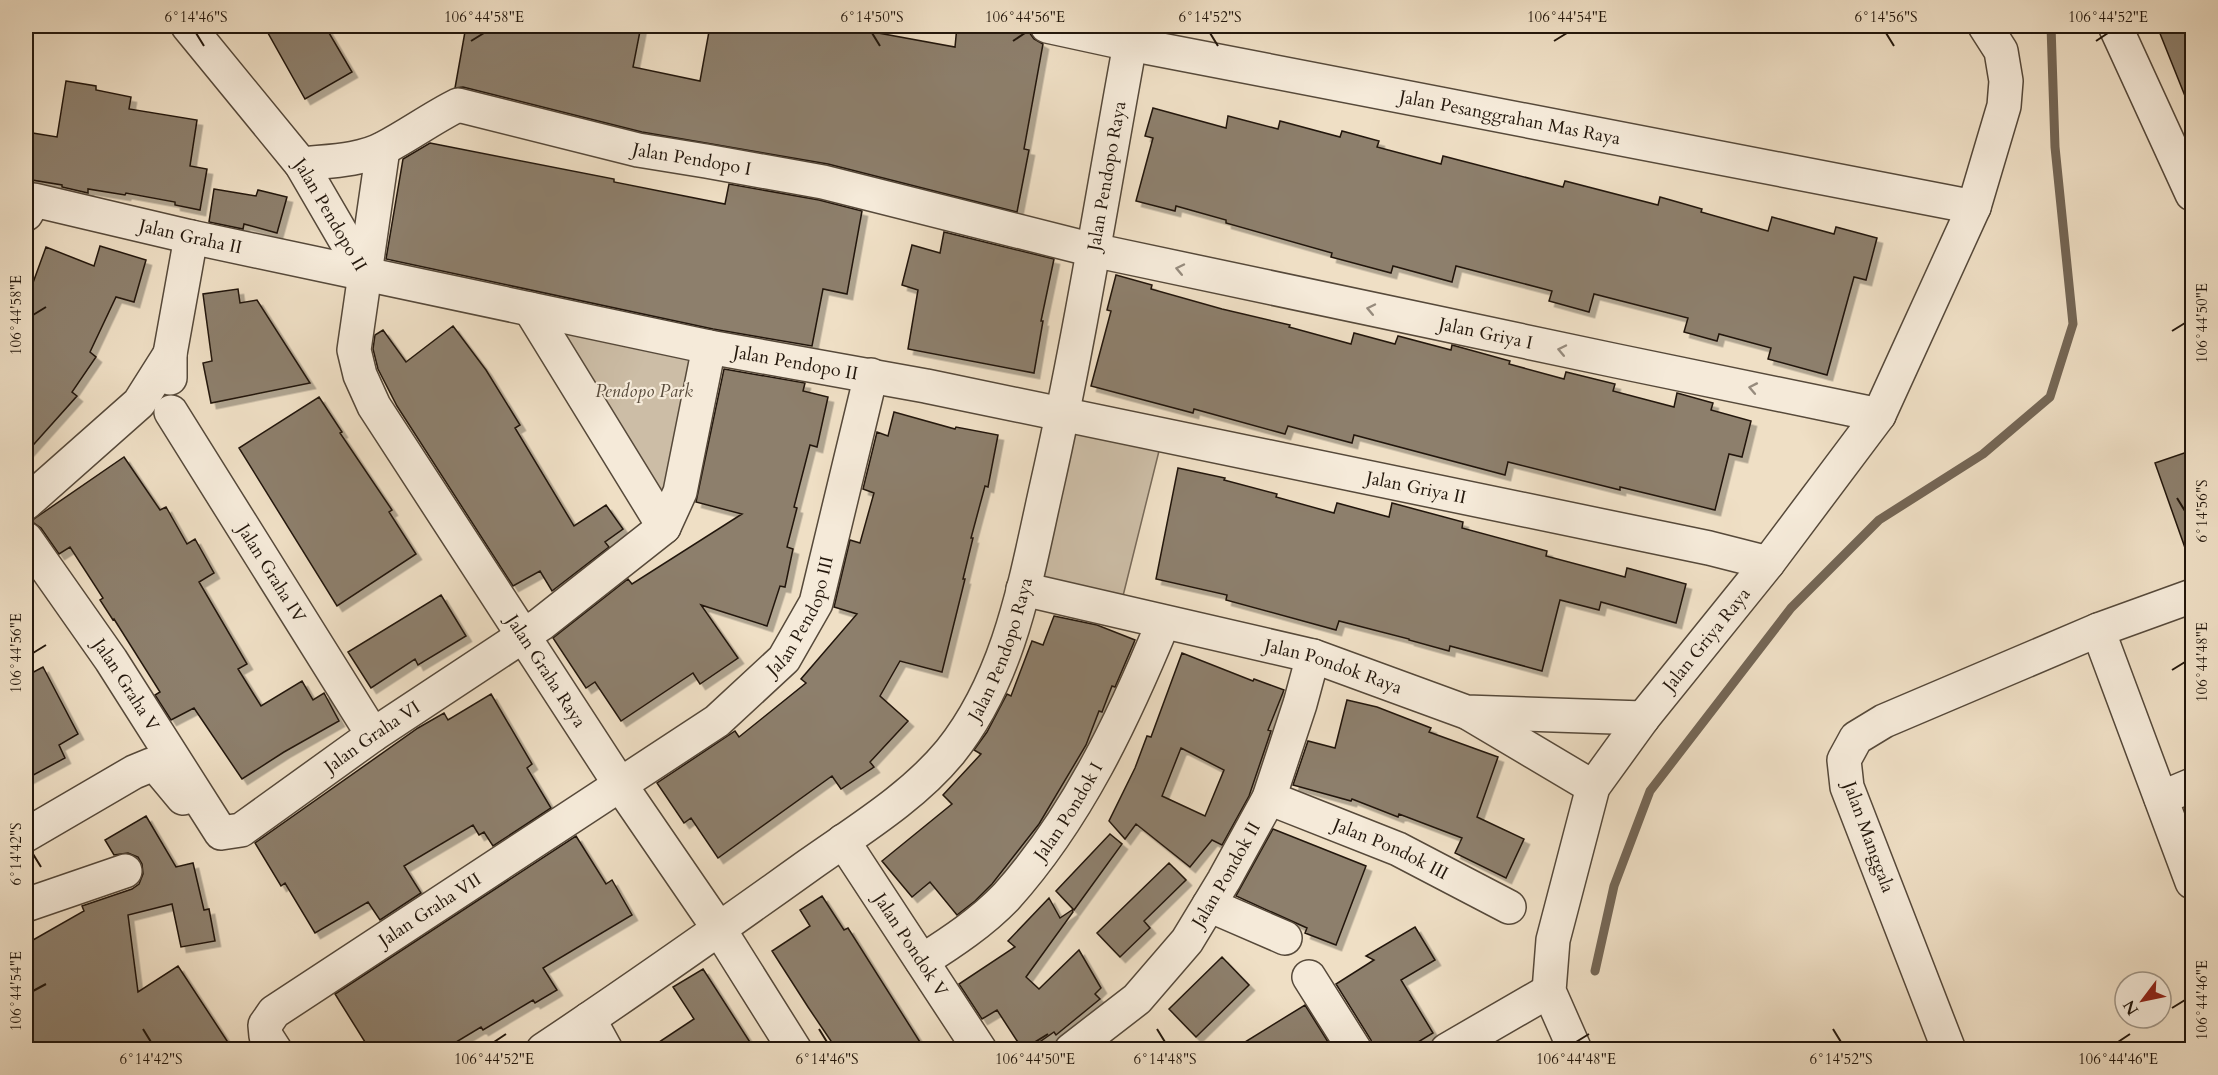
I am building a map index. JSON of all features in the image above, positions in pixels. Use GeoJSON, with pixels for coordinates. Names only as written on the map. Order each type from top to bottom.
{"type":"FeatureCollection","features":[{"type":"Feature","properties":{"kind":"street","name":"Jalan Pendopo II"},"geometry":{"type":"LineString","coordinates":[[188,26],[301,164],[364,274],[709,347],[871,375],[1062,415]]}},
{"type":"Feature","properties":{"kind":"street","name":"Jalan Pesanggrahan Mas Raya"},"geometry":{"type":"LineString","coordinates":[[1047,26],[1974,207]]}},
{"type":"Feature","properties":{"kind":"street","name":"Jalan Griya Raya"},"geometry":{"type":"LineString","coordinates":[[1549,991],[1552,940],[1593,787],[1643,718],[1768,563],[1878,414],[1974,207],[2004,106],[2006,81],[2001,51],[1985,26]]}},
{"type":"Feature","properties":{"kind":"street"},"geometry":{"type":"LineString","coordinates":[[2115,26],[2193,194]]}},
{"type":"Feature","properties":{"kind":"street","name":"Jalan Pendopo Raya"},"geometry":{"type":"LineString","coordinates":[[543,1050],[719,930],[912,790],[950,752],[993,684],[1006,651],[1023,589],[1062,415],[1130,44]]}},
{"type":"Feature","properties":{"kind":"street","name":"Jalan Pendopo I"},"geometry":{"type":"LineString","coordinates":[[301,164],[354,158],[383,149],[431,118],[458,105],[638,150],[823,183],[1093,250]]}},
{"type":"Feature","properties":{"kind":"street","name":"Jalan Graha Raya"},"geometry":{"type":"LineString","coordinates":[[383,149],[354,350],[360,375],[374,406],[621,786],[719,930],[795,1050]]}},
{"type":"Feature","properties":{"kind":"street","name":"Jalan Graha II"},"geometry":{"type":"LineString","coordinates":[[26,214],[34,200],[364,274]]}},
{"type":"Feature","properties":{"kind":"street"},"geometry":{"type":"LineString","coordinates":[[139,403],[171,412],[170,354],[191,237]]}},
{"type":"Feature","properties":{"kind":"street","name":"Jalan Griya I"},"geometry":{"type":"LineString","coordinates":[[1093,250],[1617,362],[1878,414]]}},
{"type":"Feature","properties":{"kind":"street"},"geometry":{"type":"LineString","coordinates":[[530,309],[664,527]]}},
{"type":"Feature","properties":{"kind":"street"},"geometry":{"type":"LineString","coordinates":[[664,527],[680,492],[709,347]]}},
{"type":"Feature","properties":{"kind":"street"},"geometry":{"type":"LineString","coordinates":[[26,503],[139,403],[170,354]]}},
{"type":"Feature","properties":{"kind":"street","name":"Jalan Pendopo III"},"geometry":{"type":"LineString","coordinates":[[621,786],[717,721],[784,659],[816,603],[871,375]]}},
{"type":"Feature","properties":{"kind":"street","name":"Jalan Graha IV"},"geometry":{"type":"LineString","coordinates":[[171,412],[373,735]]}},
{"type":"Feature","properties":{"kind":"street","name":"Jalan Griya II"},"geometry":{"type":"LineString","coordinates":[[1062,415],[1709,548],[1768,563]]}},
{"type":"Feature","properties":{"kind":"street","name":"Jalan Graha VI"},"geometry":{"type":"LineString","coordinates":[[219,829],[241,830],[373,735],[523,636],[664,527]]}},
{"type":"Feature","properties":{"kind":"street","name":"Jalan Graha V"},"geometry":{"type":"LineString","coordinates":[[26,539],[111,660],[219,829]]}},
{"type":"Feature","properties":{"kind":"street","name":"Jalan Pondok Raya"},"geometry":{"type":"LineString","coordinates":[[1023,589],[1313,656],[1466,712],[1643,718]]}},
{"type":"Feature","properties":{"kind":"street","name":"Jalan Manggala"},"geometry":{"type":"LineString","coordinates":[[1949,1050],[1847,787],[1845,760],[1856,738],[1884,721],[2098,630],[2193,596]]}},
{"type":"Feature","properties":{"kind":"street","name":"Jalan Pondok I"},"geometry":{"type":"LineString","coordinates":[[922,961],[961,936],[1005,897],[1055,834],[1090,779],[1163,623]]}},
{"type":"Feature","properties":{"kind":"street"},"geometry":{"type":"LineString","coordinates":[[2098,630],[2193,882]]}},
{"type":"Feature","properties":{"kind":"street","name":"Jalan Pondok II"},"geometry":{"type":"LineString","coordinates":[[1071,1050],[1137,999],[1186,941],[1209,905],[1269,798],[1313,656]]}},
{"type":"Feature","properties":{"kind":"street"},"geometry":{"type":"LineString","coordinates":[[1466,712],[1593,787]]}},
{"type":"Feature","properties":{"kind":"street"},"geometry":{"type":"LineString","coordinates":[[26,836],[134,772],[150,765],[158,768],[207,826],[219,829]]}},
{"type":"Feature","properties":{"kind":"street"},"geometry":{"type":"LineString","coordinates":[[2161,798],[2193,785]]}},
{"type":"Feature","properties":{"kind":"street","name":"Jalan Graha VII"},"geometry":{"type":"LineString","coordinates":[[275,1050],[266,1036],[265,1025],[274,1012],[621,786]]}},
{"type":"Feature","properties":{"kind":"street","name":"Jalan Pondok III"},"geometry":{"type":"LineString","coordinates":[[1269,798],[1398,849],[1509,908]]}},
{"type":"Feature","properties":{"kind":"street","name":"Jalan Pondok V"},"geometry":{"type":"LineString","coordinates":[[843,841],[980,1050]]}},
{"type":"Feature","properties":{"kind":"street"},"geometry":{"type":"LineString","coordinates":[[26,905],[125,871]]}},
{"type":"Feature","properties":{"kind":"street"},"geometry":{"type":"LineString","coordinates":[[1209,905],[1285,938]]}},
{"type":"Feature","properties":{"kind":"street"},"geometry":{"type":"LineString","coordinates":[[1309,977],[1355,1050]]}},
{"type":"Feature","properties":{"kind":"street"},"geometry":{"type":"LineString","coordinates":[[1447,1050],[1549,991],[1575,1050]]}},
{"type":"Feature","properties":{"kind":"street"},"geometry":{"type":"LineString","coordinates":[[589,1019],[606,1050]]}},
{"type":"Feature","properties":{"kind":"green space","name":"Pendopo Park"},"geometry":{"type":"Polygon","coordinates":[[[545,322],[701,352],[665,513],[545,322]]]}},
{"type":"Feature","properties":{"kind":"green space"},"geometry":{"type":"Polygon","coordinates":[[[1068,431],[1159,451],[1122,600],[1036,576],[1068,431]]]}},
{"type":"Feature","properties":{"kind":"building"},"geometry":{"type":"Polygon","coordinates":[[[281,26],[325,26],[352,72],[305,99],[268,33],[281,26]]]}},
{"type":"Feature","properties":{"kind":"building"},"geometry":{"type":"Polygon","coordinates":[[[466,26],[641,26],[633,67],[700,81],[710,26],[840,26],[955,47],[957,26],[1029,26],[1029,32],[1034,39],[1043,44],[1024,149],[1029,150],[1017,212],[828,164],[642,132],[463,87],[455,88],[466,26]]]}},
{"type":"Feature","properties":{"kind":"building"},"geometry":{"type":"Polygon","coordinates":[[[2157,26],[2193,26],[2193,110],[2191,111],[2157,26]]]}},
{"type":"Feature","properties":{"kind":"building"},"geometry":{"type":"Polygon","coordinates":[[[66,81],[96,86],[96,90],[131,97],[129,109],[197,120],[190,166],[207,169],[200,210],[175,205],[175,202],[126,193],[125,195],[88,189],[88,193],[62,187],[62,185],[26,179],[26,132],[57,137],[66,81]]]}},
{"type":"Feature","properties":{"kind":"building"},"geometry":{"type":"Polygon","coordinates":[[[1153,108],[1226,128],[1228,116],[1278,129],[1280,121],[1340,137],[1342,131],[1379,141],[1377,147],[1441,164],[1443,156],[1563,187],[1565,181],[1658,205],[1660,197],[1702,209],[1701,212],[1768,231],[1772,217],[1834,234],[1836,227],[1877,238],[1866,280],[1854,277],[1827,375],[1768,359],[1771,348],[1719,334],[1717,341],[1684,332],[1688,318],[1594,294],[1589,312],[1549,301],[1552,291],[1456,266],[1452,282],[1393,266],[1391,273],[1331,257],[1332,253],[1226,223],[1226,220],[1176,206],[1175,211],[1136,201],[1153,138],[1145,136],[1153,108]]]}},
{"type":"Feature","properties":{"kind":"building"},"geometry":{"type":"Polygon","coordinates":[[[430,143],[614,179],[614,182],[725,204],[729,184],[819,200],[862,211],[847,294],[823,289],[812,346],[713,329],[386,259],[403,159],[430,143]]]}},
{"type":"Feature","properties":{"kind":"building"},"geometry":{"type":"Polygon","coordinates":[[[214,189],[256,196],[258,190],[287,197],[277,233],[244,224],[243,229],[209,222],[214,189]]]}},
{"type":"Feature","properties":{"kind":"building"},"geometry":{"type":"Polygon","coordinates":[[[944,232],[1054,259],[1041,321],[1043,321],[1034,373],[908,349],[918,290],[902,285],[912,245],[940,253],[944,232]]]}},
{"type":"Feature","properties":{"kind":"building"},"geometry":{"type":"Polygon","coordinates":[[[100,246],[146,260],[134,302],[116,297],[90,352],[96,357],[72,392],[77,396],[26,453],[26,302],[46,247],[94,266],[100,246]]]}},
{"type":"Feature","properties":{"kind":"building"},"geometry":{"type":"Polygon","coordinates":[[[1116,275],[1152,285],[1151,289],[1290,325],[1289,327],[1351,344],[1354,333],[1395,344],[1398,336],[1451,350],[1452,345],[1564,379],[1566,372],[1615,384],[1613,391],[1674,407],[1677,393],[1713,403],[1711,410],[1751,421],[1742,457],[1729,454],[1715,510],[1620,487],[1620,490],[1508,462],[1505,475],[1354,435],[1352,443],[1288,426],[1285,434],[1194,409],[1193,413],[1091,386],[1111,311],[1107,310],[1116,275]]]}},
{"type":"Feature","properties":{"kind":"building"},"geometry":{"type":"Polygon","coordinates":[[[238,289],[240,303],[257,300],[310,383],[211,403],[203,363],[212,361],[203,294],[238,289]]]}},
{"type":"Feature","properties":{"kind":"building"},"geometry":{"type":"Polygon","coordinates":[[[453,326],[486,370],[520,425],[515,428],[574,526],[606,505],[623,529],[605,542],[609,547],[552,591],[540,571],[513,586],[397,406],[378,369],[373,349],[375,335],[383,330],[406,362],[453,326]]]}},
{"type":"Feature","properties":{"kind":"building"},"geometry":{"type":"Polygon","coordinates":[[[724,369],[805,383],[803,391],[828,397],[817,447],[810,445],[794,507],[797,508],[787,547],[793,549],[785,587],[780,586],[767,626],[701,605],[738,658],[700,684],[693,673],[621,721],[595,682],[586,688],[553,638],[628,579],[632,584],[742,514],[696,502],[724,369]]]}},
{"type":"Feature","properties":{"kind":"building"},"geometry":{"type":"Polygon","coordinates":[[[319,397],[342,432],[340,433],[392,510],[389,512],[416,554],[337,606],[239,448],[319,397]]]}},
{"type":"Feature","properties":{"kind":"building"},"geometry":{"type":"Polygon","coordinates":[[[894,412],[955,429],[956,427],[998,435],[988,487],[985,486],[971,538],[973,538],[963,579],[965,579],[942,672],[900,661],[880,696],[908,721],[870,762],[874,767],[841,789],[832,776],[718,858],[691,818],[684,823],[657,783],[735,731],[739,737],[806,683],[801,679],[857,614],[834,607],[850,540],[860,543],[874,493],[863,489],[877,432],[888,436],[894,412]]]}},
{"type":"Feature","properties":{"kind":"building"},"geometry":{"type":"Polygon","coordinates":[[[2193,450],[2193,558],[2189,559],[2155,463],[2193,450]]]}},
{"type":"Feature","properties":{"kind":"building"},"geometry":{"type":"Polygon","coordinates":[[[124,457],[160,510],[166,507],[187,544],[195,539],[214,573],[199,582],[247,664],[238,669],[261,706],[302,681],[313,700],[324,693],[339,721],[242,779],[194,708],[171,720],[155,695],[160,692],[100,600],[103,598],[70,547],[59,554],[41,528],[31,521],[124,457]]]}},
{"type":"Feature","properties":{"kind":"building"},"geometry":{"type":"Polygon","coordinates":[[[1178,468],[1225,478],[1224,480],[1277,494],[1276,497],[1334,513],[1337,503],[1389,517],[1392,503],[1463,522],[1462,528],[1547,551],[1546,556],[1625,577],[1627,568],[1686,584],[1676,623],[1601,602],[1599,610],[1560,600],[1542,671],[1450,646],[1449,651],[1339,621],[1336,630],[1226,600],[1227,595],[1156,579],[1178,468]]]}},
{"type":"Feature","properties":{"kind":"building"},"geometry":{"type":"Polygon","coordinates":[[[441,595],[466,636],[418,665],[415,659],[371,688],[348,652],[441,595]]]}},
{"type":"Feature","properties":{"kind":"building"},"geometry":{"type":"Polygon","coordinates":[[[1054,616],[1097,625],[1135,640],[1115,687],[1112,686],[1102,712],[1099,711],[1086,745],[1039,824],[992,884],[975,901],[957,915],[930,882],[912,897],[882,861],[952,804],[943,795],[981,754],[974,750],[987,732],[1007,694],[1011,696],[1032,641],[1043,645],[1054,616]]]}},
{"type":"Feature","properties":{"kind":"building"},"geometry":{"type":"Polygon","coordinates":[[[1182,653],[1253,681],[1254,679],[1284,690],[1268,730],[1271,731],[1249,796],[1222,845],[1212,840],[1190,867],[1136,824],[1125,839],[1109,821],[1135,768],[1147,736],[1151,737],[1182,653]],[[1181,748],[1162,796],[1205,816],[1224,770],[1181,748]]]}},
{"type":"Feature","properties":{"kind":"building"},"geometry":{"type":"Polygon","coordinates":[[[43,667],[78,734],[59,745],[65,758],[26,779],[26,676],[43,667]]]}},
{"type":"Feature","properties":{"kind":"building"},"geometry":{"type":"Polygon","coordinates":[[[491,694],[532,764],[527,768],[551,808],[493,846],[484,832],[479,835],[473,825],[404,866],[421,893],[380,920],[368,902],[315,933],[285,883],[281,886],[255,843],[418,728],[444,713],[448,720],[491,694]]]}},
{"type":"Feature","properties":{"kind":"building"},"geometry":{"type":"Polygon","coordinates":[[[1347,700],[1377,707],[1431,728],[1429,732],[1498,757],[1477,817],[1524,839],[1506,878],[1455,853],[1462,838],[1352,799],[1351,801],[1293,785],[1308,741],[1335,748],[1347,700]]]}},
{"type":"Feature","properties":{"kind":"building"},"geometry":{"type":"Polygon","coordinates":[[[146,816],[176,867],[193,863],[204,910],[209,909],[215,941],[181,947],[172,904],[128,915],[138,992],[178,966],[233,1050],[26,1050],[26,944],[84,911],[82,906],[132,889],[139,884],[143,874],[142,864],[138,857],[128,853],[114,855],[105,840],[146,816]]]}},
{"type":"Feature","properties":{"kind":"building"},"geometry":{"type":"Polygon","coordinates":[[[1273,829],[1366,866],[1336,945],[1305,933],[1307,928],[1236,896],[1273,829]]]}},
{"type":"Feature","properties":{"kind":"building"},"geometry":{"type":"Polygon","coordinates":[[[1110,834],[1122,844],[1074,910],[1056,891],[1110,834]]]}},
{"type":"Feature","properties":{"kind":"building"},"geometry":{"type":"Polygon","coordinates":[[[576,836],[606,884],[612,880],[632,915],[543,968],[557,990],[535,1003],[533,1000],[483,1030],[481,1027],[443,1050],[370,1050],[335,994],[576,836]]]}},
{"type":"Feature","properties":{"kind":"building"},"geometry":{"type":"Polygon","coordinates":[[[1169,863],[1186,880],[1144,921],[1150,928],[1120,957],[1097,933],[1169,863]]]}},
{"type":"Feature","properties":{"kind":"building"},"geometry":{"type":"Polygon","coordinates":[[[822,896],[844,930],[848,928],[925,1050],[837,1050],[808,1007],[772,951],[810,926],[800,910],[822,896]]]}},
{"type":"Feature","properties":{"kind":"building"},"geometry":{"type":"Polygon","coordinates":[[[1049,898],[1060,918],[1072,910],[1073,912],[1026,977],[1039,989],[1079,950],[1101,988],[1095,994],[1100,999],[1056,1035],[1054,1032],[1028,1050],[1023,1050],[997,1010],[982,1019],[959,984],[1015,947],[1008,941],[1049,898]]]}},
{"type":"Feature","properties":{"kind":"building"},"geometry":{"type":"Polygon","coordinates":[[[1415,927],[1435,960],[1401,980],[1433,1033],[1405,1050],[1374,1050],[1371,1040],[1336,984],[1374,960],[1366,956],[1415,927]]]}},
{"type":"Feature","properties":{"kind":"building"},"geometry":{"type":"Polygon","coordinates":[[[1222,957],[1249,985],[1196,1037],[1169,1009],[1222,957]]]}},
{"type":"Feature","properties":{"kind":"building"},"geometry":{"type":"Polygon","coordinates":[[[703,969],[755,1050],[647,1050],[694,1019],[673,987],[703,969]]]}},
{"type":"Feature","properties":{"kind":"building"},"geometry":{"type":"Polygon","coordinates":[[[1305,1005],[1333,1050],[1232,1050],[1305,1005]]]}},
{"type":"Feature","properties":{"kind":"waterway"},"geometry":{"type":"LineString","coordinates":[[1595,971],[1614,886],[1650,791],[1791,608],[1879,520],[1983,454],[2050,397],[2073,324],[2055,147],[2051,26]]}}]}
